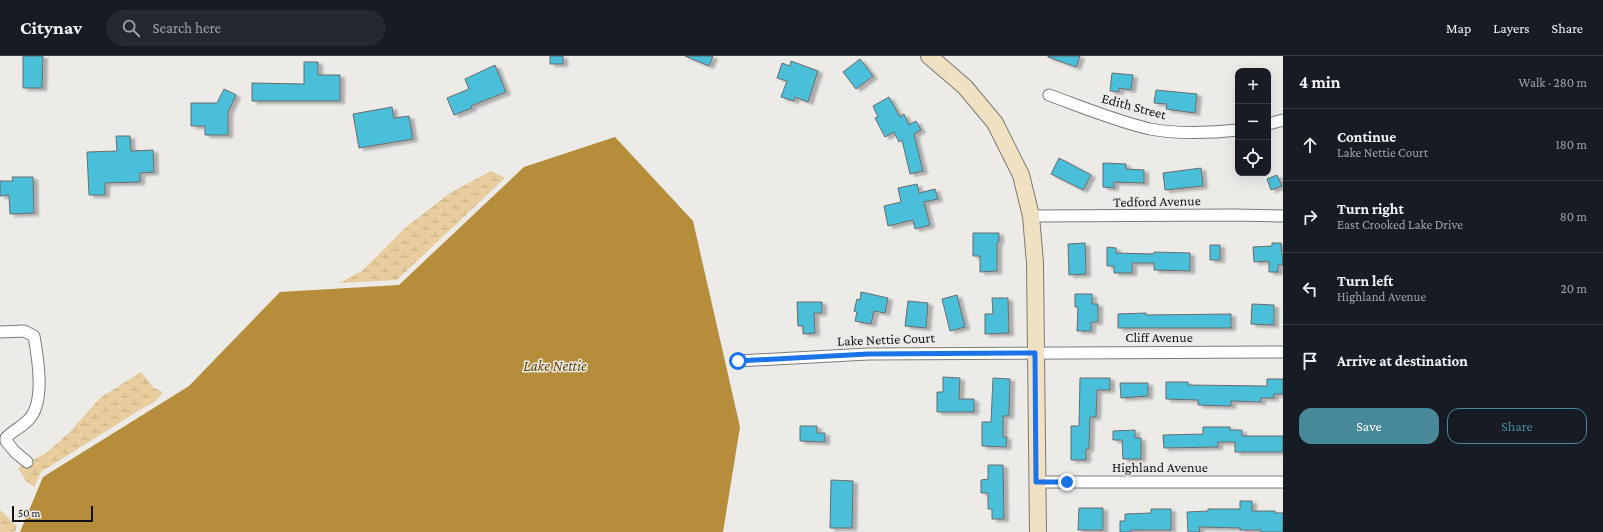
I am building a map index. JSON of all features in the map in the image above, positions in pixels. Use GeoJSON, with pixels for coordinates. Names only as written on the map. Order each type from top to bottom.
{"type":"FeatureCollection","features":[{"type":"Feature","properties":{"kind":"street"},"geometry":{"type":"LineString","coordinates":[[929,56],[965,87],[995,123],[1021,175],[1031,216],[1035,263],[1036,482],[1038,532]]}},
{"type":"Feature","properties":{"kind":"street","name":"Edith Street"},"geometry":{"type":"LineString","coordinates":[[1049,95],[1116,119],[1150,129],[1168,132],[1235,130]]}},
{"type":"Feature","properties":{"kind":"street"},"geometry":{"type":"LineString","coordinates":[[1271,123],[1283,120]]}},
{"type":"Feature","properties":{"kind":"street","name":"Tedford Avenue"},"geometry":{"type":"LineString","coordinates":[[1031,216],[1283,216]]}},
{"type":"Feature","properties":{"kind":"street"},"geometry":{"type":"LineString","coordinates":[[0,332],[24,331],[34,336],[40,388],[39,399],[36,409],[30,419],[6,438],[6,441],[15,452],[27,462]]}},
{"type":"Feature","properties":{"kind":"street","name":"Cliff Avenue"},"geometry":{"type":"LineString","coordinates":[[1035,353],[1283,352]]}},
{"type":"Feature","properties":{"kind":"street","name":"Lake Nettie Court"},"geometry":{"type":"LineString","coordinates":[[738,361],[868,354],[1035,353]]}},
{"type":"Feature","properties":{"kind":"street","name":"Highland Avenue"},"geometry":{"type":"LineString","coordinates":[[1036,482],[1283,482]]}},
{"type":"Feature","properties":{"kind":"street"},"geometry":{"type":"LineString","coordinates":[[1037,506],[1050,532]]}},
{"type":"Feature","properties":{"kind":"green space"},"geometry":{"type":"Polygon","coordinates":[[[491,171],[505,178],[397,280],[339,283],[362,271],[405,228],[450,193],[491,171]]]}},
{"type":"Feature","properties":{"kind":"green space"},"geometry":{"type":"Polygon","coordinates":[[[141,372],[154,388],[163,392],[157,400],[41,472],[34,487],[26,481],[18,468],[46,453],[68,434],[100,398],[141,372]]]}},
{"type":"Feature","properties":{"kind":"green space"},"geometry":{"type":"Polygon","coordinates":[[[0,510],[17,526],[15,532],[0,532],[0,510]]]}},
{"type":"Feature","properties":{"kind":"water","name":"Lake Nettie"},"geometry":{"type":"Polygon","coordinates":[[[615,137],[693,221],[740,427],[723,532],[20,532],[43,477],[189,386],[280,292],[399,285],[524,167],[615,137]]]}},
{"type":"Feature","properties":{"kind":"building"},"geometry":{"type":"Polygon","coordinates":[[[23,56],[43,56],[42,88],[23,88],[23,56]]]}},
{"type":"Feature","properties":{"kind":"building"},"geometry":{"type":"Polygon","coordinates":[[[550,56],[563,56],[563,64],[550,64],[550,56]]]}},
{"type":"Feature","properties":{"kind":"building"},"geometry":{"type":"Polygon","coordinates":[[[685,56],[713,56],[709,66],[685,56]]]}},
{"type":"Feature","properties":{"kind":"building"},"geometry":{"type":"Polygon","coordinates":[[[1048,56],[1080,56],[1076,67],[1048,56]]]}},
{"type":"Feature","properties":{"kind":"building"},"geometry":{"type":"Polygon","coordinates":[[[860,59],[873,76],[856,89],[843,72],[860,59]]]}},
{"type":"Feature","properties":{"kind":"building"},"geometry":{"type":"Polygon","coordinates":[[[791,61],[818,71],[808,102],[795,97],[794,101],[781,97],[787,81],[777,78],[782,63],[790,66],[791,61]]]}},
{"type":"Feature","properties":{"kind":"building"},"geometry":{"type":"Polygon","coordinates":[[[304,62],[318,62],[318,75],[340,75],[340,101],[252,101],[252,83],[304,84],[304,62]]]}},
{"type":"Feature","properties":{"kind":"building"},"geometry":{"type":"Polygon","coordinates":[[[495,65],[506,92],[471,106],[472,108],[454,115],[447,98],[469,89],[465,79],[495,65]]]}},
{"type":"Feature","properties":{"kind":"building"},"geometry":{"type":"Polygon","coordinates":[[[1112,73],[1133,75],[1131,90],[1119,88],[1119,92],[1110,91],[1112,73]]]}},
{"type":"Feature","properties":{"kind":"building"},"geometry":{"type":"Polygon","coordinates":[[[224,89],[236,95],[228,112],[228,135],[205,135],[205,126],[191,126],[191,103],[217,103],[224,89]]]}},
{"type":"Feature","properties":{"kind":"building"},"geometry":{"type":"Polygon","coordinates":[[[1156,90],[1197,94],[1195,113],[1166,109],[1167,104],[1154,103],[1156,90]]]}},
{"type":"Feature","properties":{"kind":"building"},"geometry":{"type":"Polygon","coordinates":[[[889,97],[900,117],[904,114],[909,125],[916,121],[921,130],[914,134],[923,171],[910,174],[902,140],[899,142],[894,132],[885,137],[875,118],[878,117],[873,106],[889,97]]]}},
{"type":"Feature","properties":{"kind":"building"},"geometry":{"type":"Polygon","coordinates":[[[392,107],[394,118],[409,116],[413,139],[359,148],[353,114],[392,107]]]}},
{"type":"Feature","properties":{"kind":"building"},"geometry":{"type":"Polygon","coordinates":[[[116,136],[130,136],[131,151],[153,150],[154,172],[140,173],[140,182],[105,183],[105,195],[89,195],[87,152],[117,151],[116,136]]]}},
{"type":"Feature","properties":{"kind":"building"},"geometry":{"type":"Polygon","coordinates":[[[1059,158],[1091,175],[1083,190],[1051,174],[1059,158]]]}},
{"type":"Feature","properties":{"kind":"building"},"geometry":{"type":"Polygon","coordinates":[[[1103,163],[1126,164],[1126,169],[1144,170],[1144,183],[1114,182],[1114,188],[1103,187],[1103,163]]]}},
{"type":"Feature","properties":{"kind":"building"},"geometry":{"type":"Polygon","coordinates":[[[1201,168],[1203,186],[1165,190],[1163,173],[1201,168]]]}},
{"type":"Feature","properties":{"kind":"building"},"geometry":{"type":"Polygon","coordinates":[[[1277,175],[1282,186],[1271,190],[1267,179],[1277,175]]]}},
{"type":"Feature","properties":{"kind":"building"},"geometry":{"type":"Polygon","coordinates":[[[12,177],[33,177],[34,213],[10,214],[9,195],[0,196],[0,181],[13,181],[12,177]]]}},
{"type":"Feature","properties":{"kind":"building"},"geometry":{"type":"Polygon","coordinates":[[[917,184],[919,193],[935,189],[938,199],[924,202],[930,225],[915,229],[913,220],[888,226],[884,206],[901,202],[898,188],[917,184]]]}},
{"type":"Feature","properties":{"kind":"building"},"geometry":{"type":"Polygon","coordinates":[[[973,233],[999,233],[999,242],[997,242],[997,271],[980,272],[980,256],[973,256],[973,233]]]}},
{"type":"Feature","properties":{"kind":"building"},"geometry":{"type":"Polygon","coordinates":[[[1085,243],[1086,274],[1069,275],[1068,244],[1085,243]]]}},
{"type":"Feature","properties":{"kind":"building"},"geometry":{"type":"Polygon","coordinates":[[[1272,243],[1281,243],[1283,265],[1278,265],[1278,272],[1269,272],[1269,261],[1254,262],[1253,247],[1272,246],[1272,243]]]}},
{"type":"Feature","properties":{"kind":"building"},"geometry":{"type":"Polygon","coordinates":[[[1210,245],[1220,245],[1220,260],[1210,260],[1210,245]]]}},
{"type":"Feature","properties":{"kind":"building"},"geometry":{"type":"Polygon","coordinates":[[[1107,247],[1116,248],[1116,253],[1190,253],[1190,271],[1154,270],[1154,263],[1132,263],[1132,273],[1114,273],[1114,266],[1107,266],[1107,247]]]}},
{"type":"Feature","properties":{"kind":"building"},"geometry":{"type":"Polygon","coordinates":[[[861,292],[888,298],[885,313],[874,311],[871,324],[855,321],[857,312],[854,311],[857,299],[860,300],[861,292]]]}},
{"type":"Feature","properties":{"kind":"building"},"geometry":{"type":"Polygon","coordinates":[[[1075,294],[1092,294],[1092,304],[1098,304],[1098,322],[1091,322],[1091,331],[1077,331],[1078,307],[1075,307],[1075,294]]]}},
{"type":"Feature","properties":{"kind":"building"},"geometry":{"type":"Polygon","coordinates":[[[957,295],[965,327],[950,331],[942,299],[957,295]]]}},
{"type":"Feature","properties":{"kind":"building"},"geometry":{"type":"Polygon","coordinates":[[[992,298],[1008,298],[1009,333],[985,334],[985,314],[993,314],[992,298]]]}},
{"type":"Feature","properties":{"kind":"building"},"geometry":{"type":"Polygon","coordinates":[[[908,301],[928,303],[926,328],[905,326],[908,301]]]}},
{"type":"Feature","properties":{"kind":"building"},"geometry":{"type":"Polygon","coordinates":[[[797,302],[822,302],[822,313],[814,313],[815,333],[803,334],[803,326],[798,326],[797,302]]]}},
{"type":"Feature","properties":{"kind":"building"},"geometry":{"type":"Polygon","coordinates":[[[1252,304],[1274,305],[1274,325],[1251,324],[1252,304]]]}},
{"type":"Feature","properties":{"kind":"building"},"geometry":{"type":"Polygon","coordinates":[[[1146,313],[1146,315],[1231,314],[1231,328],[1118,328],[1118,314],[1146,313]]]}},
{"type":"Feature","properties":{"kind":"building"},"geometry":{"type":"Polygon","coordinates":[[[943,377],[960,378],[959,399],[974,399],[974,412],[937,412],[937,392],[943,392],[943,377]]]}},
{"type":"Feature","properties":{"kind":"building"},"geometry":{"type":"Polygon","coordinates":[[[993,378],[1010,379],[1009,416],[1003,416],[1003,437],[1007,437],[1006,447],[982,446],[982,422],[991,422],[993,378]]]}},
{"type":"Feature","properties":{"kind":"building"},"geometry":{"type":"Polygon","coordinates":[[[1080,378],[1110,378],[1110,390],[1097,390],[1096,417],[1090,417],[1089,449],[1086,449],[1086,460],[1071,460],[1071,426],[1079,426],[1080,378]]]}},
{"type":"Feature","properties":{"kind":"building"},"geometry":{"type":"Polygon","coordinates":[[[1267,379],[1283,379],[1283,394],[1274,394],[1274,398],[1261,398],[1261,402],[1231,401],[1231,406],[1198,405],[1198,400],[1166,399],[1166,382],[1188,382],[1188,385],[1267,386],[1267,379]]]}},
{"type":"Feature","properties":{"kind":"building"},"geometry":{"type":"Polygon","coordinates":[[[1120,383],[1148,383],[1148,396],[1121,398],[1120,383]]]}},
{"type":"Feature","properties":{"kind":"building"},"geometry":{"type":"Polygon","coordinates":[[[800,426],[817,426],[817,433],[825,433],[825,442],[800,441],[800,426]]]}},
{"type":"Feature","properties":{"kind":"building"},"geometry":{"type":"Polygon","coordinates":[[[1203,427],[1230,427],[1230,430],[1242,430],[1242,436],[1283,436],[1283,452],[1235,452],[1235,442],[1218,442],[1218,447],[1164,448],[1163,435],[1203,434],[1203,427]]]}},
{"type":"Feature","properties":{"kind":"building"},"geometry":{"type":"Polygon","coordinates":[[[1135,430],[1135,438],[1141,438],[1141,459],[1123,459],[1122,440],[1113,440],[1113,431],[1135,430]]]}},
{"type":"Feature","properties":{"kind":"building"},"geometry":{"type":"Polygon","coordinates":[[[988,465],[1003,465],[1004,519],[992,519],[992,509],[988,509],[988,493],[981,493],[981,480],[988,479],[988,465]]]}},
{"type":"Feature","properties":{"kind":"building"},"geometry":{"type":"Polygon","coordinates":[[[831,480],[853,481],[852,528],[830,528],[831,480]]]}},
{"type":"Feature","properties":{"kind":"building"},"geometry":{"type":"Polygon","coordinates":[[[1240,501],[1252,501],[1252,511],[1275,511],[1275,513],[1283,513],[1283,532],[1261,532],[1261,530],[1240,530],[1240,528],[1199,527],[1200,532],[1188,532],[1187,512],[1208,511],[1208,509],[1240,509],[1240,501]]]}},
{"type":"Feature","properties":{"kind":"building"},"geometry":{"type":"Polygon","coordinates":[[[1079,508],[1103,508],[1103,530],[1078,530],[1079,508]]]}},
{"type":"Feature","properties":{"kind":"building"},"geometry":{"type":"Polygon","coordinates":[[[1151,509],[1171,509],[1171,530],[1131,530],[1131,532],[1120,532],[1120,521],[1125,521],[1125,514],[1151,513],[1151,509]]]}},
{"type":"Feature","properties":{"kind":"route"},"geometry":{"type":"LineString","coordinates":[[738,361],[868,354],[1035,353],[1036,482],[1067,482]]}}]}
